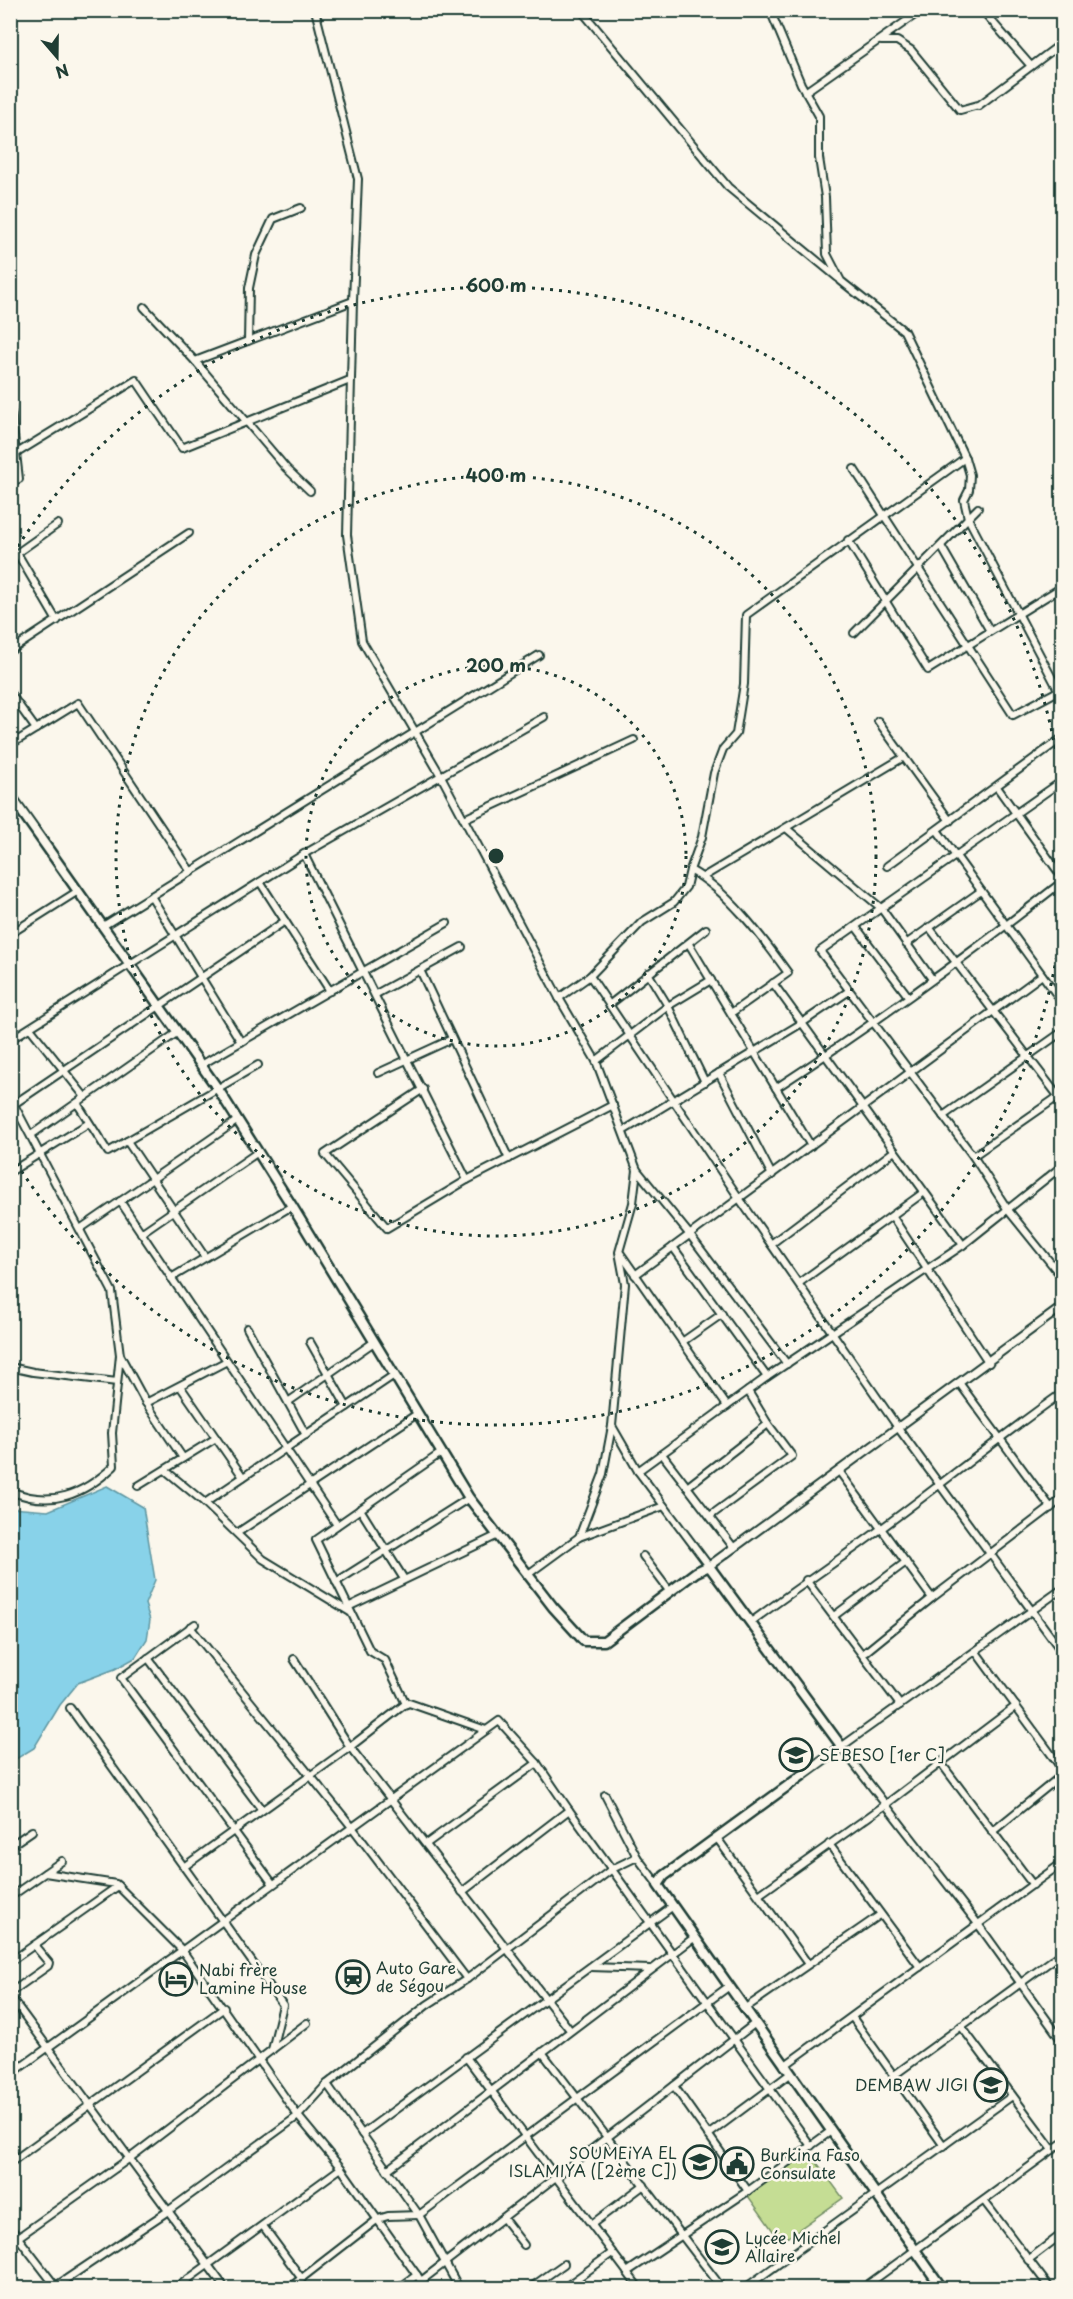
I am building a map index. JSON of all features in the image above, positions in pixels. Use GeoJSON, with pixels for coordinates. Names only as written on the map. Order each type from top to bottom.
{"type":"FeatureCollection","features":[{"type":"Feature","properties":{"kind":"main road"},"geometry":{"type":"LineString","coordinates":[[10,795],[218,1089],[292,1206],[469,1498],[526,1575],[584,1641],[604,1641],[696,1572],[709,1566],[840,1747],[664,1876],[658,1885],[942,2289]]}},
{"type":"Feature","properties":{"kind":"street"},"geometry":{"type":"LineString","coordinates":[[315,10],[358,179],[346,535],[362,640],[441,776],[559,998],[596,1061],[637,1170],[690,1235],[787,1364]]}},
{"type":"Feature","properties":{"kind":"street"},"geometry":{"type":"LineString","coordinates":[[581,10],[728,187],[904,331],[965,458],[970,475],[969,490],[964,500],[968,518],[1061,692],[1013,715],[854,469]]}},
{"type":"Feature","properties":{"kind":"street"},"geometry":{"type":"LineString","coordinates":[[770,10],[805,92],[819,116],[819,158],[825,197],[827,254],[841,280]]}},
{"type":"Feature","properties":{"kind":"street"},"geometry":{"type":"LineString","coordinates":[[805,92],[881,41],[922,10]]}},
{"type":"Feature","properties":{"kind":"street"},"geometry":{"type":"LineString","coordinates":[[982,10],[1031,66]]}},
{"type":"Feature","properties":{"kind":"street"},"geometry":{"type":"LineString","coordinates":[[881,41],[897,41],[911,50],[960,110],[978,106],[1062,44]]}},
{"type":"Feature","properties":{"kind":"street"},"geometry":{"type":"LineString","coordinates":[[248,341],[249,288],[256,255],[273,219],[301,208]]}},
{"type":"Feature","properties":{"kind":"street"},"geometry":{"type":"LineString","coordinates":[[195,362],[353,301]]}},
{"type":"Feature","properties":{"kind":"street"},"geometry":{"type":"LineString","coordinates":[[144,307],[195,362],[286,468],[310,491]]}},
{"type":"Feature","properties":{"kind":"street"},"geometry":{"type":"LineString","coordinates":[[17,453],[136,380],[182,448],[350,380]]}},
{"type":"Feature","properties":{"kind":"street"},"geometry":{"type":"LineString","coordinates":[[10,401],[20,478],[10,483]]}},
{"type":"Feature","properties":{"kind":"street"},"geometry":{"type":"LineString","coordinates":[[559,998],[590,976],[642,922],[674,902],[686,887],[702,837],[714,773],[723,749],[736,734],[744,684],[746,615],[965,458]]}},
{"type":"Feature","properties":{"kind":"street"},"geometry":{"type":"LineString","coordinates":[[854,633],[978,508]]}},
{"type":"Feature","properties":{"kind":"street"},"geometry":{"type":"LineString","coordinates":[[10,558],[58,524]]}},
{"type":"Feature","properties":{"kind":"street"},"geometry":{"type":"LineString","coordinates":[[10,651],[189,533]]}},
{"type":"Feature","properties":{"kind":"street"},"geometry":{"type":"LineString","coordinates":[[848,540],[928,670],[1062,589]]}},
{"type":"Feature","properties":{"kind":"street"},"geometry":{"type":"LineString","coordinates":[[941,546],[990,631]]}},
{"type":"Feature","properties":{"kind":"street"},"geometry":{"type":"LineString","coordinates":[[17,554],[57,621]]}},
{"type":"Feature","properties":{"kind":"street"},"geometry":{"type":"LineString","coordinates":[[103,926],[539,655]]}},
{"type":"Feature","properties":{"kind":"street"},"geometry":{"type":"LineString","coordinates":[[10,693],[36,729]]}},
{"type":"Feature","properties":{"kind":"street"},"geometry":{"type":"LineString","coordinates":[[10,745],[78,703],[191,872]]}},
{"type":"Feature","properties":{"kind":"street"},"geometry":{"type":"LineString","coordinates":[[10,1040],[304,854],[544,717]]}},
{"type":"Feature","properties":{"kind":"street"},"geometry":{"type":"LineString","coordinates":[[878,721],[950,821]]}},
{"type":"Feature","properties":{"kind":"street"},"geometry":{"type":"LineString","coordinates":[[887,866],[1062,738]]}},
{"type":"Feature","properties":{"kind":"street"},"geometry":{"type":"LineString","coordinates":[[464,819],[634,740]]}},
{"type":"Feature","properties":{"kind":"street"},"geometry":{"type":"LineString","coordinates":[[703,877],[904,758]]}},
{"type":"Feature","properties":{"kind":"street"},"geometry":{"type":"LineString","coordinates":[[1062,781],[820,951],[973,1156],[1008,1210],[1062,1277]]}},
{"type":"Feature","properties":{"kind":"street"},"geometry":{"type":"LineString","coordinates":[[997,787],[1062,877]]}},
{"type":"Feature","properties":{"kind":"street"},"geometry":{"type":"LineString","coordinates":[[786,828],[881,908],[932,979]]}},
{"type":"Feature","properties":{"kind":"street"},"geometry":{"type":"LineString","coordinates":[[937,830],[1062,1002]]}},
{"type":"Feature","properties":{"kind":"street"},"geometry":{"type":"LineString","coordinates":[[304,854],[467,1180]]}},
{"type":"Feature","properties":{"kind":"street"},"geometry":{"type":"LineString","coordinates":[[690,870],[703,877],[759,932],[788,973],[731,1013]]}},
{"type":"Feature","properties":{"kind":"street"},"geometry":{"type":"LineString","coordinates":[[260,882],[330,991]]}},
{"type":"Feature","properties":{"kind":"street"},"geometry":{"type":"LineString","coordinates":[[776,1088],[825,1056],[1007,926],[1062,882]]}},
{"type":"Feature","properties":{"kind":"street"},"geometry":{"type":"LineString","coordinates":[[10,934],[78,891]]}},
{"type":"Feature","properties":{"kind":"street"},"geometry":{"type":"LineString","coordinates":[[906,944],[981,891]]}},
{"type":"Feature","properties":{"kind":"street"},"geometry":{"type":"LineString","coordinates":[[151,896],[241,1042]]}},
{"type":"Feature","properties":{"kind":"street"},"geometry":{"type":"LineString","coordinates":[[14,1104],[285,921]]}},
{"type":"Feature","properties":{"kind":"street"},"geometry":{"type":"LineString","coordinates":[[201,1065],[447,923]]}},
{"type":"Feature","properties":{"kind":"street"},"geometry":{"type":"LineString","coordinates":[[856,927],[908,996]]}},
{"type":"Feature","properties":{"kind":"street"},"geometry":{"type":"LineString","coordinates":[[929,927],[1061,1099],[973,1156]]}},
{"type":"Feature","properties":{"kind":"street"},"geometry":{"type":"LineString","coordinates":[[609,1005],[706,929]]}},
{"type":"Feature","properties":{"kind":"street"},"geometry":{"type":"LineString","coordinates":[[689,944],[811,1146]]}},
{"type":"Feature","properties":{"kind":"street"},"geometry":{"type":"LineString","coordinates":[[376,994],[462,948]]}},
{"type":"Feature","properties":{"kind":"street"},"geometry":{"type":"LineString","coordinates":[[420,970],[509,1159]]}},
{"type":"Feature","properties":{"kind":"street"},"geometry":{"type":"LineString","coordinates":[[648,973],[668,1006],[705,1082]]}},
{"type":"Feature","properties":{"kind":"street"},"geometry":{"type":"LineString","coordinates":[[635,1275],[1042,975]]}},
{"type":"Feature","properties":{"kind":"street"},"geometry":{"type":"LineString","coordinates":[[590,976],[739,1198],[899,1429],[1062,1652]]}},
{"type":"Feature","properties":{"kind":"street"},"geometry":{"type":"LineString","coordinates":[[596,1061],[668,1006],[711,980]]}},
{"type":"Feature","properties":{"kind":"street"},"geometry":{"type":"LineString","coordinates":[[773,983],[893,1152],[963,1245]]}},
{"type":"Feature","properties":{"kind":"street"},"geometry":{"type":"LineString","coordinates":[[623,1131],[802,1023],[849,991]]}},
{"type":"Feature","properties":{"kind":"street"},"geometry":{"type":"LineString","coordinates":[[30,1028],[86,1097]]}},
{"type":"Feature","properties":{"kind":"street"},"geometry":{"type":"LineString","coordinates":[[31,1135],[178,1032]]}},
{"type":"Feature","properties":{"kind":"street"},"geometry":{"type":"LineString","coordinates":[[943,1116],[1062,1032]]}},
{"type":"Feature","properties":{"kind":"street"},"geometry":{"type":"LineString","coordinates":[[378,1073],[452,1040]]}},
{"type":"Feature","properties":{"kind":"street"},"geometry":{"type":"LineString","coordinates":[[76,1103],[108,1152],[258,1065]]}},
{"type":"Feature","properties":{"kind":"street"},"geometry":{"type":"LineString","coordinates":[[719,1073],[772,1175]]}},
{"type":"Feature","properties":{"kind":"street"},"geometry":{"type":"LineString","coordinates":[[423,1089],[324,1154],[387,1228],[467,1180],[613,1105]]}},
{"type":"Feature","properties":{"kind":"street"},"geometry":{"type":"LineString","coordinates":[[10,1097],[112,1291],[120,1355],[112,1433],[114,1466],[98,1482],[74,1495],[48,1498],[24,1497],[10,1491]]}},
{"type":"Feature","properties":{"kind":"street"},"geometry":{"type":"LineString","coordinates":[[80,1229],[238,1120]]}},
{"type":"Feature","properties":{"kind":"street"},"geometry":{"type":"LineString","coordinates":[[10,1172],[89,1123]]}},
{"type":"Feature","properties":{"kind":"street"},"geometry":{"type":"LineString","coordinates":[[127,1141],[206,1257]]}},
{"type":"Feature","properties":{"kind":"street"},"geometry":{"type":"LineString","coordinates":[[141,1233],[258,1152]]}},
{"type":"Feature","properties":{"kind":"street"},"geometry":{"type":"LineString","coordinates":[[771,1244],[893,1152]]}},
{"type":"Feature","properties":{"kind":"street"},"geometry":{"type":"LineString","coordinates":[[638,1471],[767,1377],[963,1245],[1062,1166]]}},
{"type":"Feature","properties":{"kind":"street"},"geometry":{"type":"LineString","coordinates":[[579,1537],[603,1473],[612,1426],[625,1284],[619,1252],[633,1203],[637,1170]]}},
{"type":"Feature","properties":{"kind":"street"},"geometry":{"type":"LineString","coordinates":[[799,1283],[923,1192]]}},
{"type":"Feature","properties":{"kind":"street"},"geometry":{"type":"LineString","coordinates":[[120,1201],[337,1525]]}},
{"type":"Feature","properties":{"kind":"street"},"geometry":{"type":"LineString","coordinates":[[171,1278],[292,1206]]}},
{"type":"Feature","properties":{"kind":"street"},"geometry":{"type":"LineString","coordinates":[[892,1216],[989,1363]]}},
{"type":"Feature","properties":{"kind":"street"},"geometry":{"type":"LineString","coordinates":[[673,1247],[767,1377]]}},
{"type":"Feature","properties":{"kind":"street"},"geometry":{"type":"LineString","coordinates":[[619,1252],[727,1406]]}},
{"type":"Feature","properties":{"kind":"street"},"geometry":{"type":"LineString","coordinates":[[612,1426],[638,1471],[709,1566],[989,1363],[1062,1307]]}},
{"type":"Feature","properties":{"kind":"street"},"geometry":{"type":"LineString","coordinates":[[682,1342],[722,1314]]}},
{"type":"Feature","properties":{"kind":"street"},"geometry":{"type":"LineString","coordinates":[[247,1328],[306,1435]]}},
{"type":"Feature","properties":{"kind":"street"},"geometry":{"type":"LineString","coordinates":[[310,1342],[347,1407]]}},
{"type":"Feature","properties":{"kind":"street"},"geometry":{"type":"LineString","coordinates":[[288,1402],[374,1342]]}},
{"type":"Feature","properties":{"kind":"street"},"geometry":{"type":"LineString","coordinates":[[120,1355],[146,1403],[183,1458]]}},
{"type":"Feature","properties":{"kind":"street"},"geometry":{"type":"LineString","coordinates":[[146,1403],[227,1361]]}},
{"type":"Feature","properties":{"kind":"street"},"geometry":{"type":"LineString","coordinates":[[10,1367],[117,1382]]}},
{"type":"Feature","properties":{"kind":"street"},"geometry":{"type":"LineString","coordinates":[[205,1503],[394,1375]]}},
{"type":"Feature","properties":{"kind":"street"},"geometry":{"type":"LineString","coordinates":[[960,1384],[1051,1508]]}},
{"type":"Feature","properties":{"kind":"street"},"geometry":{"type":"LineString","coordinates":[[180,1386],[243,1477]]}},
{"type":"Feature","properties":{"kind":"street"},"geometry":{"type":"LineString","coordinates":[[710,1516],[792,1456],[768,1424],[748,1391]]}},
{"type":"Feature","properties":{"kind":"street"},"geometry":{"type":"LineString","coordinates":[[751,1622],[806,1580],[882,1529],[999,1437],[1062,1393]]}},
{"type":"Feature","properties":{"kind":"street"},"geometry":{"type":"LineString","coordinates":[[237,1533],[417,1414]]}},
{"type":"Feature","properties":{"kind":"street"},"geometry":{"type":"LineString","coordinates":[[687,1487],[768,1424]]}},
{"type":"Feature","properties":{"kind":"street"},"geometry":{"type":"LineString","coordinates":[[138,1486],[216,1438]]}},
{"type":"Feature","properties":{"kind":"street"},"geometry":{"type":"LineString","coordinates":[[406,1704],[385,1660],[370,1651],[316,1540],[441,1453]]}},
{"type":"Feature","properties":{"kind":"street"},"geometry":{"type":"LineString","coordinates":[[662,1454],[734,1548]]}},
{"type":"Feature","properties":{"kind":"street"},"geometry":{"type":"LineString","coordinates":[[165,1470],[205,1503],[263,1559],[349,1609]]}},
{"type":"Feature","properties":{"kind":"street"},"geometry":{"type":"LineString","coordinates":[[839,1472],[932,1598]]}},
{"type":"Feature","properties":{"kind":"street"},"geometry":{"type":"LineString","coordinates":[[336,1582],[469,1498]]}},
{"type":"Feature","properties":{"kind":"street"},"geometry":{"type":"LineString","coordinates":[[863,1654],[1062,1499]]}},
{"type":"Feature","properties":{"kind":"street"},"geometry":{"type":"LineString","coordinates":[[526,1575],[579,1537],[664,1506]]}},
{"type":"Feature","properties":{"kind":"street"},"geometry":{"type":"LineString","coordinates":[[360,1509],[404,1579]]}},
{"type":"Feature","properties":{"kind":"street"},"geometry":{"type":"LineString","coordinates":[[349,1609],[404,1579],[496,1536]]}},
{"type":"Feature","properties":{"kind":"street"},"geometry":{"type":"LineString","coordinates":[[643,1556],[670,1592]]}},
{"type":"Feature","properties":{"kind":"street"},"geometry":{"type":"LineString","coordinates":[[834,1616],[906,1562]]}},
{"type":"Feature","properties":{"kind":"street"},"geometry":{"type":"LineString","coordinates":[[806,1580],[900,1705]]}},
{"type":"Feature","properties":{"kind":"street"},"geometry":{"type":"LineString","coordinates":[[1062,1589],[840,1747],[978,1924],[1062,2041]]}},
{"type":"Feature","properties":{"kind":"street"},"geometry":{"type":"LineString","coordinates":[[273,1884],[121,1678],[192,1625],[352,1827],[467,1979]]}},
{"type":"Feature","properties":{"kind":"street"},"geometry":{"type":"LineString","coordinates":[[976,1652],[1062,1769]]}},
{"type":"Feature","properties":{"kind":"street"},"geometry":{"type":"LineString","coordinates":[[148,1658],[262,1810]]}},
{"type":"Feature","properties":{"kind":"street"},"geometry":{"type":"LineString","coordinates":[[294,1659],[350,1747],[570,2030]]}},
{"type":"Feature","properties":{"kind":"street"},"geometry":{"type":"LineString","coordinates":[[185,1866],[406,1704],[409,1703],[486,1730]]}},
{"type":"Feature","properties":{"kind":"street"},"geometry":{"type":"LineString","coordinates":[[760,1894],[885,1805],[1016,1706]]}},
{"type":"Feature","properties":{"kind":"street"},"geometry":{"type":"LineString","coordinates":[[70,1708],[283,2005],[273,2050]]}},
{"type":"Feature","properties":{"kind":"street"},"geometry":{"type":"LineString","coordinates":[[10,2075],[499,1721],[537,1763],[811,2146]]}},
{"type":"Feature","properties":{"kind":"street"},"geometry":{"type":"LineString","coordinates":[[426,1844],[537,1763]]}},
{"type":"Feature","properties":{"kind":"street"},"geometry":{"type":"LineString","coordinates":[[941,1763],[1033,1885]]}},
{"type":"Feature","properties":{"kind":"street"},"geometry":{"type":"LineString","coordinates":[[992,1832],[1062,1775]]}},
{"type":"Feature","properties":{"kind":"street"},"geometry":{"type":"LineString","coordinates":[[605,1795],[637,1857],[658,1885]]}},
{"type":"Feature","properties":{"kind":"street"},"geometry":{"type":"LineString","coordinates":[[462,1892],[569,1810]]}},
{"type":"Feature","properties":{"kind":"street"},"geometry":{"type":"LineString","coordinates":[[10,1846],[32,1831]]}},
{"type":"Feature","properties":{"kind":"street"},"geometry":{"type":"LineString","coordinates":[[717,1838],[760,1894],[808,1964]]}},
{"type":"Feature","properties":{"kind":"street"},"geometry":{"type":"LineString","coordinates":[[829,1844],[920,1967]]}},
{"type":"Feature","properties":{"kind":"street"},"geometry":{"type":"LineString","coordinates":[[10,2227],[55,2288],[168,2211],[298,2116],[327,2084],[427,2005],[467,1979],[612,1869],[637,1857]]}},
{"type":"Feature","properties":{"kind":"street"},"geometry":{"type":"LineString","coordinates":[[10,1897],[62,1861]]}},
{"type":"Feature","properties":{"kind":"street"},"geometry":{"type":"LineString","coordinates":[[784,2066],[1062,1863]]}},
{"type":"Feature","properties":{"kind":"street"},"geometry":{"type":"LineString","coordinates":[[45,1873],[116,1884],[182,1950],[298,2116],[341,2168],[426,2289]]}},
{"type":"Feature","properties":{"kind":"street"},"geometry":{"type":"LineString","coordinates":[[10,1962],[118,1886]]}},
{"type":"Feature","properties":{"kind":"street"},"geometry":{"type":"LineString","coordinates":[[362,2134],[673,1906]]}},
{"type":"Feature","properties":{"kind":"street"},"geometry":{"type":"LineString","coordinates":[[744,2009],[880,1915]]}},
{"type":"Feature","properties":{"kind":"street"},"geometry":{"type":"LineString","coordinates":[[387,2170],[694,1936]]}},
{"type":"Feature","properties":{"kind":"street"},"geometry":{"type":"LineString","coordinates":[[34,1945],[49,1963],[48,1966],[10,1994],[225,2289]]}},
{"type":"Feature","properties":{"kind":"street"},"geometry":{"type":"LineString","coordinates":[[893,2076],[1062,1953]]}},
{"type":"Feature","properties":{"kind":"street"},"geometry":{"type":"LineString","coordinates":[[590,1967],[651,1969]]}},
{"type":"Feature","properties":{"kind":"street"},"geometry":{"type":"LineString","coordinates":[[289,2289],[378,2219],[388,2216],[419,2215],[728,1987]]}},
{"type":"Feature","properties":{"kind":"street"},"geometry":{"type":"LineString","coordinates":[[10,2163],[224,2008]]}},
{"type":"Feature","properties":{"kind":"street"},"geometry":{"type":"LineString","coordinates":[[852,2017],[944,2146]]}},
{"type":"Feature","properties":{"kind":"street"},"geometry":{"type":"LineString","coordinates":[[10,2243],[130,2158],[307,2023]]}},
{"type":"Feature","properties":{"kind":"street"},"geometry":{"type":"LineString","coordinates":[[399,2289],[445,2263],[754,2024]]}},
{"type":"Feature","properties":{"kind":"street"},"geometry":{"type":"LineString","coordinates":[[961,2026],[1053,2150]]}},
{"type":"Feature","properties":{"kind":"street"},"geometry":{"type":"LineString","coordinates":[[542,2052],[722,2289]]}},
{"type":"Feature","properties":{"kind":"street"},"geometry":{"type":"LineString","coordinates":[[466,2056],[639,2289]]}},
{"type":"Feature","properties":{"kind":"street"},"geometry":{"type":"LineString","coordinates":[[708,2135],[790,2074]]}},
{"type":"Feature","properties":{"kind":"street"},"geometry":{"type":"LineString","coordinates":[[327,2084],[419,2215],[459,2289]]}},
{"type":"Feature","properties":{"kind":"street"},"geometry":{"type":"LineString","coordinates":[[674,2086],[748,2191]]}},
{"type":"Feature","properties":{"kind":"street"},"geometry":{"type":"LineString","coordinates":[[745,2289],[1012,2096]]}},
{"type":"Feature","properties":{"kind":"street"},"geometry":{"type":"LineString","coordinates":[[627,2272],[748,2191],[831,2131]]}},
{"type":"Feature","properties":{"kind":"street"},"geometry":{"type":"LineString","coordinates":[[863,2289],[1062,2143]]}},
{"type":"Feature","properties":{"kind":"street"},"geometry":{"type":"LineString","coordinates":[[176,2289],[341,2168]]}},
{"type":"Feature","properties":{"kind":"street"},"geometry":{"type":"LineString","coordinates":[[592,2224],[644,2185]]}},
{"type":"Feature","properties":{"kind":"street"},"geometry":{"type":"LineString","coordinates":[[984,2201],[1050,2289]]}},
{"type":"Feature","properties":{"kind":"street"},"geometry":{"type":"LineString","coordinates":[[503,2218],[524,2245]]}},
{"type":"Feature","properties":{"kind":"street"},"geometry":{"type":"LineString","coordinates":[[263,2226],[302,2279]]}},
{"type":"Feature","properties":{"kind":"street"},"geometry":{"type":"LineString","coordinates":[[1028,2260],[1062,2234]]}},
{"type":"Feature","properties":{"kind":"street"},"geometry":{"type":"LineString","coordinates":[[564,2289],[612,2253]]}},
{"type":"Feature","properties":{"kind":"street"},"geometry":{"type":"LineString","coordinates":[[530,2289],[564,2264]]}},
{"type":"Feature","properties":{"kind":"green space"},"geometry":{"type":"Polygon","coordinates":[[[809,2152],[843,2198],[781,2242],[748,2196],[809,2152]]]}},
{"type":"Feature","properties":{"kind":"water"},"geometry":{"type":"Polygon","coordinates":[[[107,1486],[143,1507],[155,1580],[145,1604],[150,1620],[147,1639],[135,1658],[115,1669],[78,1683],[60,1705],[34,1748],[11,1762],[11,1508],[48,1511],[107,1486]]]}},
{"type":"Feature","properties":{"kind":"place","name":"SEBESO [1er C]"},"geometry":{"type":"Point","coordinates":[796,1755]}},
{"type":"Feature","properties":{"kind":"place","name":"Auto Gare de Ségou"},"geometry":{"type":"Point","coordinates":[353,1977]}},
{"type":"Feature","properties":{"kind":"place","name":"Nabi frère Lamine House"},"geometry":{"type":"Point","coordinates":[176,1979]}},
{"type":"Feature","properties":{"kind":"place","name":"DEMBAW JIGI"},"geometry":{"type":"Point","coordinates":[991,2085]}},
{"type":"Feature","properties":{"kind":"place","name":"SOUMEiYA EL ISLAMIYA ([2ème C])"},"geometry":{"type":"Point","coordinates":[700,2162]}},
{"type":"Feature","properties":{"kind":"place","name":"Burkina Faso Consulate"},"geometry":{"type":"Point","coordinates":[737,2164]}},
{"type":"Feature","properties":{"kind":"place","name":"Lycée Michel Allaire"},"geometry":{"type":"Point","coordinates":[722,2247]}}]}
